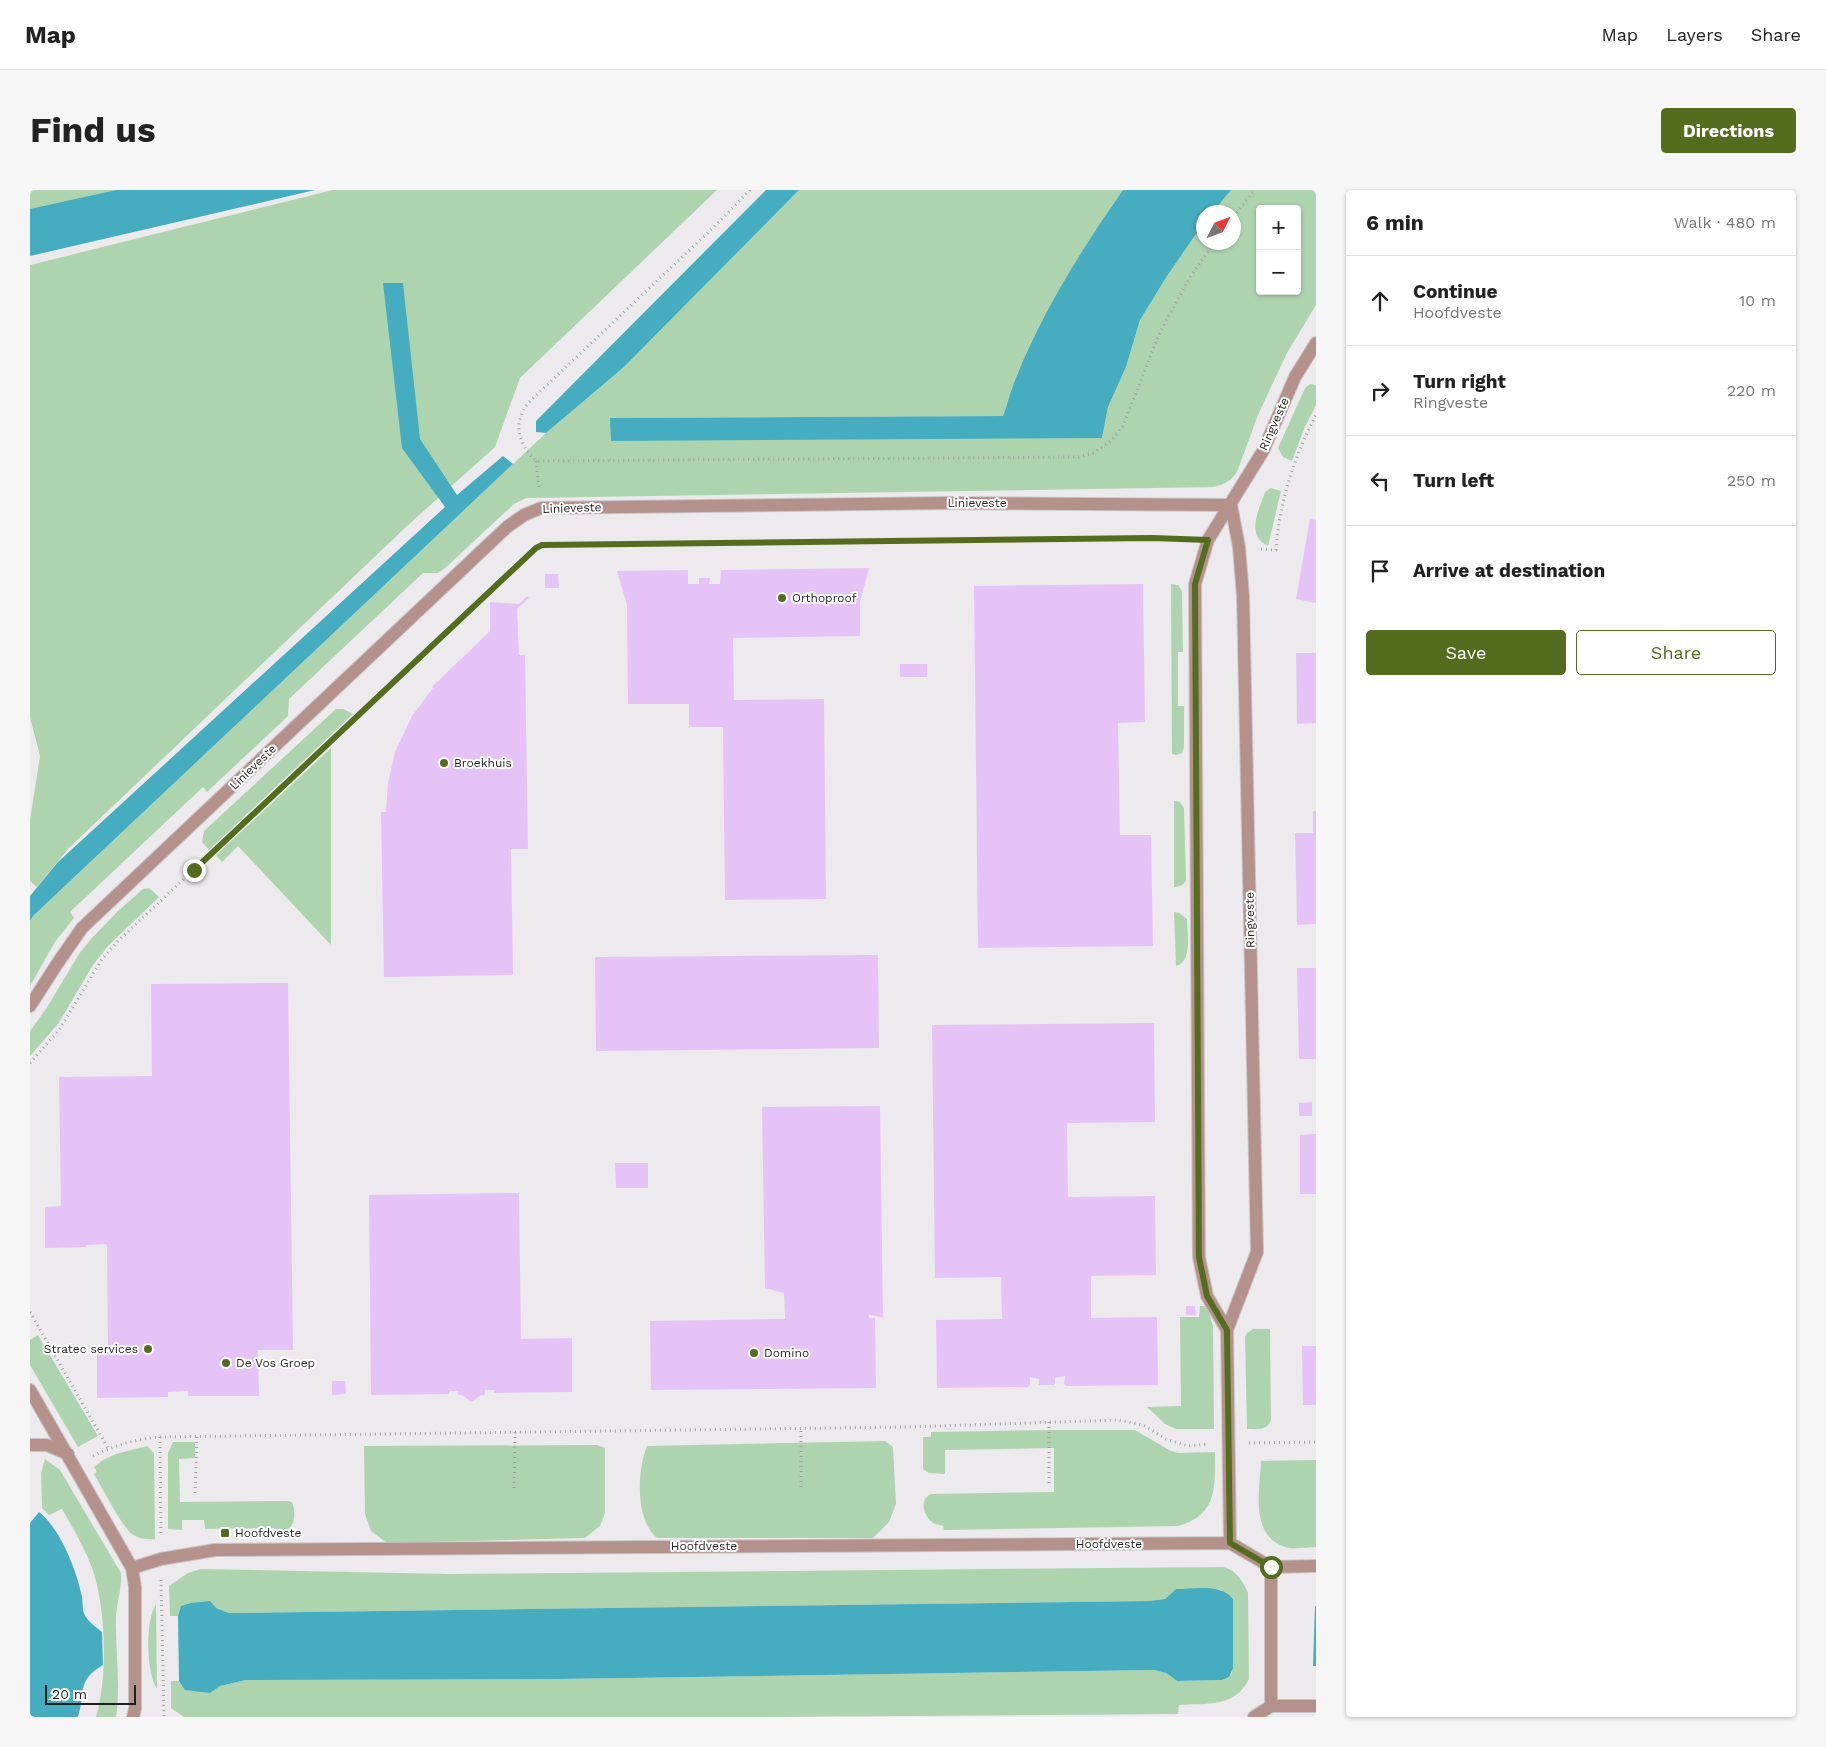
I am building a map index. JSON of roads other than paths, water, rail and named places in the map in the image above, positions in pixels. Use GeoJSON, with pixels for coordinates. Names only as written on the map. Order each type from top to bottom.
{"type":"FeatureCollection","features":[{"type":"Feature","properties":{"kind":"street","name":"Ringveste"},"geometry":{"type":"LineString","coordinates":[[1227,1330],[1207,1296],[1199,1257],[1195,584],[1208,540],[1263,451],[1295,377],[1316,343]]}},
{"type":"Feature","properties":{"kind":"street","name":"Linieveste"},"geometry":{"type":"LineString","coordinates":[[30,1006],[82,928],[478,554],[507,527],[524,515],[541,508],[941,503],[1231,505]]}},
{"type":"Feature","properties":{"kind":"street","name":"Ringveste"},"geometry":{"type":"LineString","coordinates":[[1230,1543],[1227,1330],[1257,1252],[1243,596],[1239,547],[1231,505]]}},
{"type":"Feature","properties":{"kind":"street"},"geometry":{"type":"LineString","coordinates":[[30,1390],[132,1568],[135,1586],[133,1717]]}},
{"type":"Feature","properties":{"kind":"street"},"geometry":{"type":"LineString","coordinates":[[30,1446],[47,1446],[68,1454]]}},
{"type":"Feature","properties":{"kind":"street"},"geometry":{"type":"LineString","coordinates":[[1230,1543],[1271,1567],[1316,1566]]}},
{"type":"Feature","properties":{"kind":"street","name":"Hoofdveste"},"geometry":{"type":"LineString","coordinates":[[132,1568],[161,1559],[215,1550],[1230,1543]]}},
{"type":"Feature","properties":{"kind":"street"},"geometry":{"type":"LineString","coordinates":[[1271,1567],[1271,1706]]}},
{"type":"Feature","properties":{"kind":"street"},"geometry":{"type":"LineString","coordinates":[[1254,1717],[1271,1706],[1316,1706]]}},
{"type":"Feature","properties":{"kind":"water"},"geometry":{"type":"Polygon","coordinates":[[[116,190],[315,190],[30,256],[30,209],[116,190]]]}},
{"type":"Feature","properties":{"kind":"water"},"geometry":{"type":"Polygon","coordinates":[[[766,190],[799,190],[624,367],[546,433],[536,432],[536,421],[766,190]]]}},
{"type":"Feature","properties":{"kind":"water"},"geometry":{"type":"Polygon","coordinates":[[[1123,190],[1231,190],[1219,205],[1196,205],[1196,234],[1140,320],[1126,367],[1108,407],[1102,438],[611,441],[610,418],[1003,416],[1014,383],[1049,307],[1092,236],[1123,190]]]}},
{"type":"Feature","properties":{"kind":"water"},"geometry":{"type":"Polygon","coordinates":[[[383,283],[403,283],[420,439],[457,495],[503,456],[513,464],[33,916],[30,921],[30,896],[58,862],[445,507],[402,448],[383,283]]]}},
{"type":"Feature","properties":{"kind":"water"},"geometry":{"type":"Polygon","coordinates":[[[39,1512],[54,1528],[72,1563],[80,1587],[85,1616],[102,1632],[103,1665],[89,1676],[85,1682],[78,1717],[30,1717],[30,1523],[39,1512]]]}},
{"type":"Feature","properties":{"kind":"water"},"geometry":{"type":"Polygon","coordinates":[[[1176,1589],[1214,1589],[1228,1594],[1233,1599],[1233,1668],[1229,1677],[1222,1680],[1177,1681],[1166,1673],[1154,1670],[559,1679],[246,1680],[220,1686],[210,1693],[185,1690],[179,1681],[178,1616],[181,1606],[210,1601],[216,1608],[229,1613],[1150,1601],[1165,1599],[1176,1589]]]}},
{"type":"Feature","properties":{"kind":"water"},"geometry":{"type":"Polygon","coordinates":[[[1315,1606],[1316,1666],[1313,1666],[1315,1606]]]}},
{"type":"Feature","properties":{"kind":"place","name":"Orthoproof"},"geometry":{"type":"Point","coordinates":[782,598]}},
{"type":"Feature","properties":{"kind":"place","name":"Broekhuis"},"geometry":{"type":"Point","coordinates":[444,763]}},
{"type":"Feature","properties":{"kind":"place","name":"Stratec services"},"geometry":{"type":"Point","coordinates":[148,1349]}},
{"type":"Feature","properties":{"kind":"place","name":"Domino"},"geometry":{"type":"Point","coordinates":[754,1353]}},
{"type":"Feature","properties":{"kind":"place","name":"De Vos Groep"},"geometry":{"type":"Point","coordinates":[226,1363]}},
{"type":"Feature","properties":{"kind":"place","name":"Hoofdveste"},"geometry":{"type":"Point","coordinates":[225,1533]}}]}
